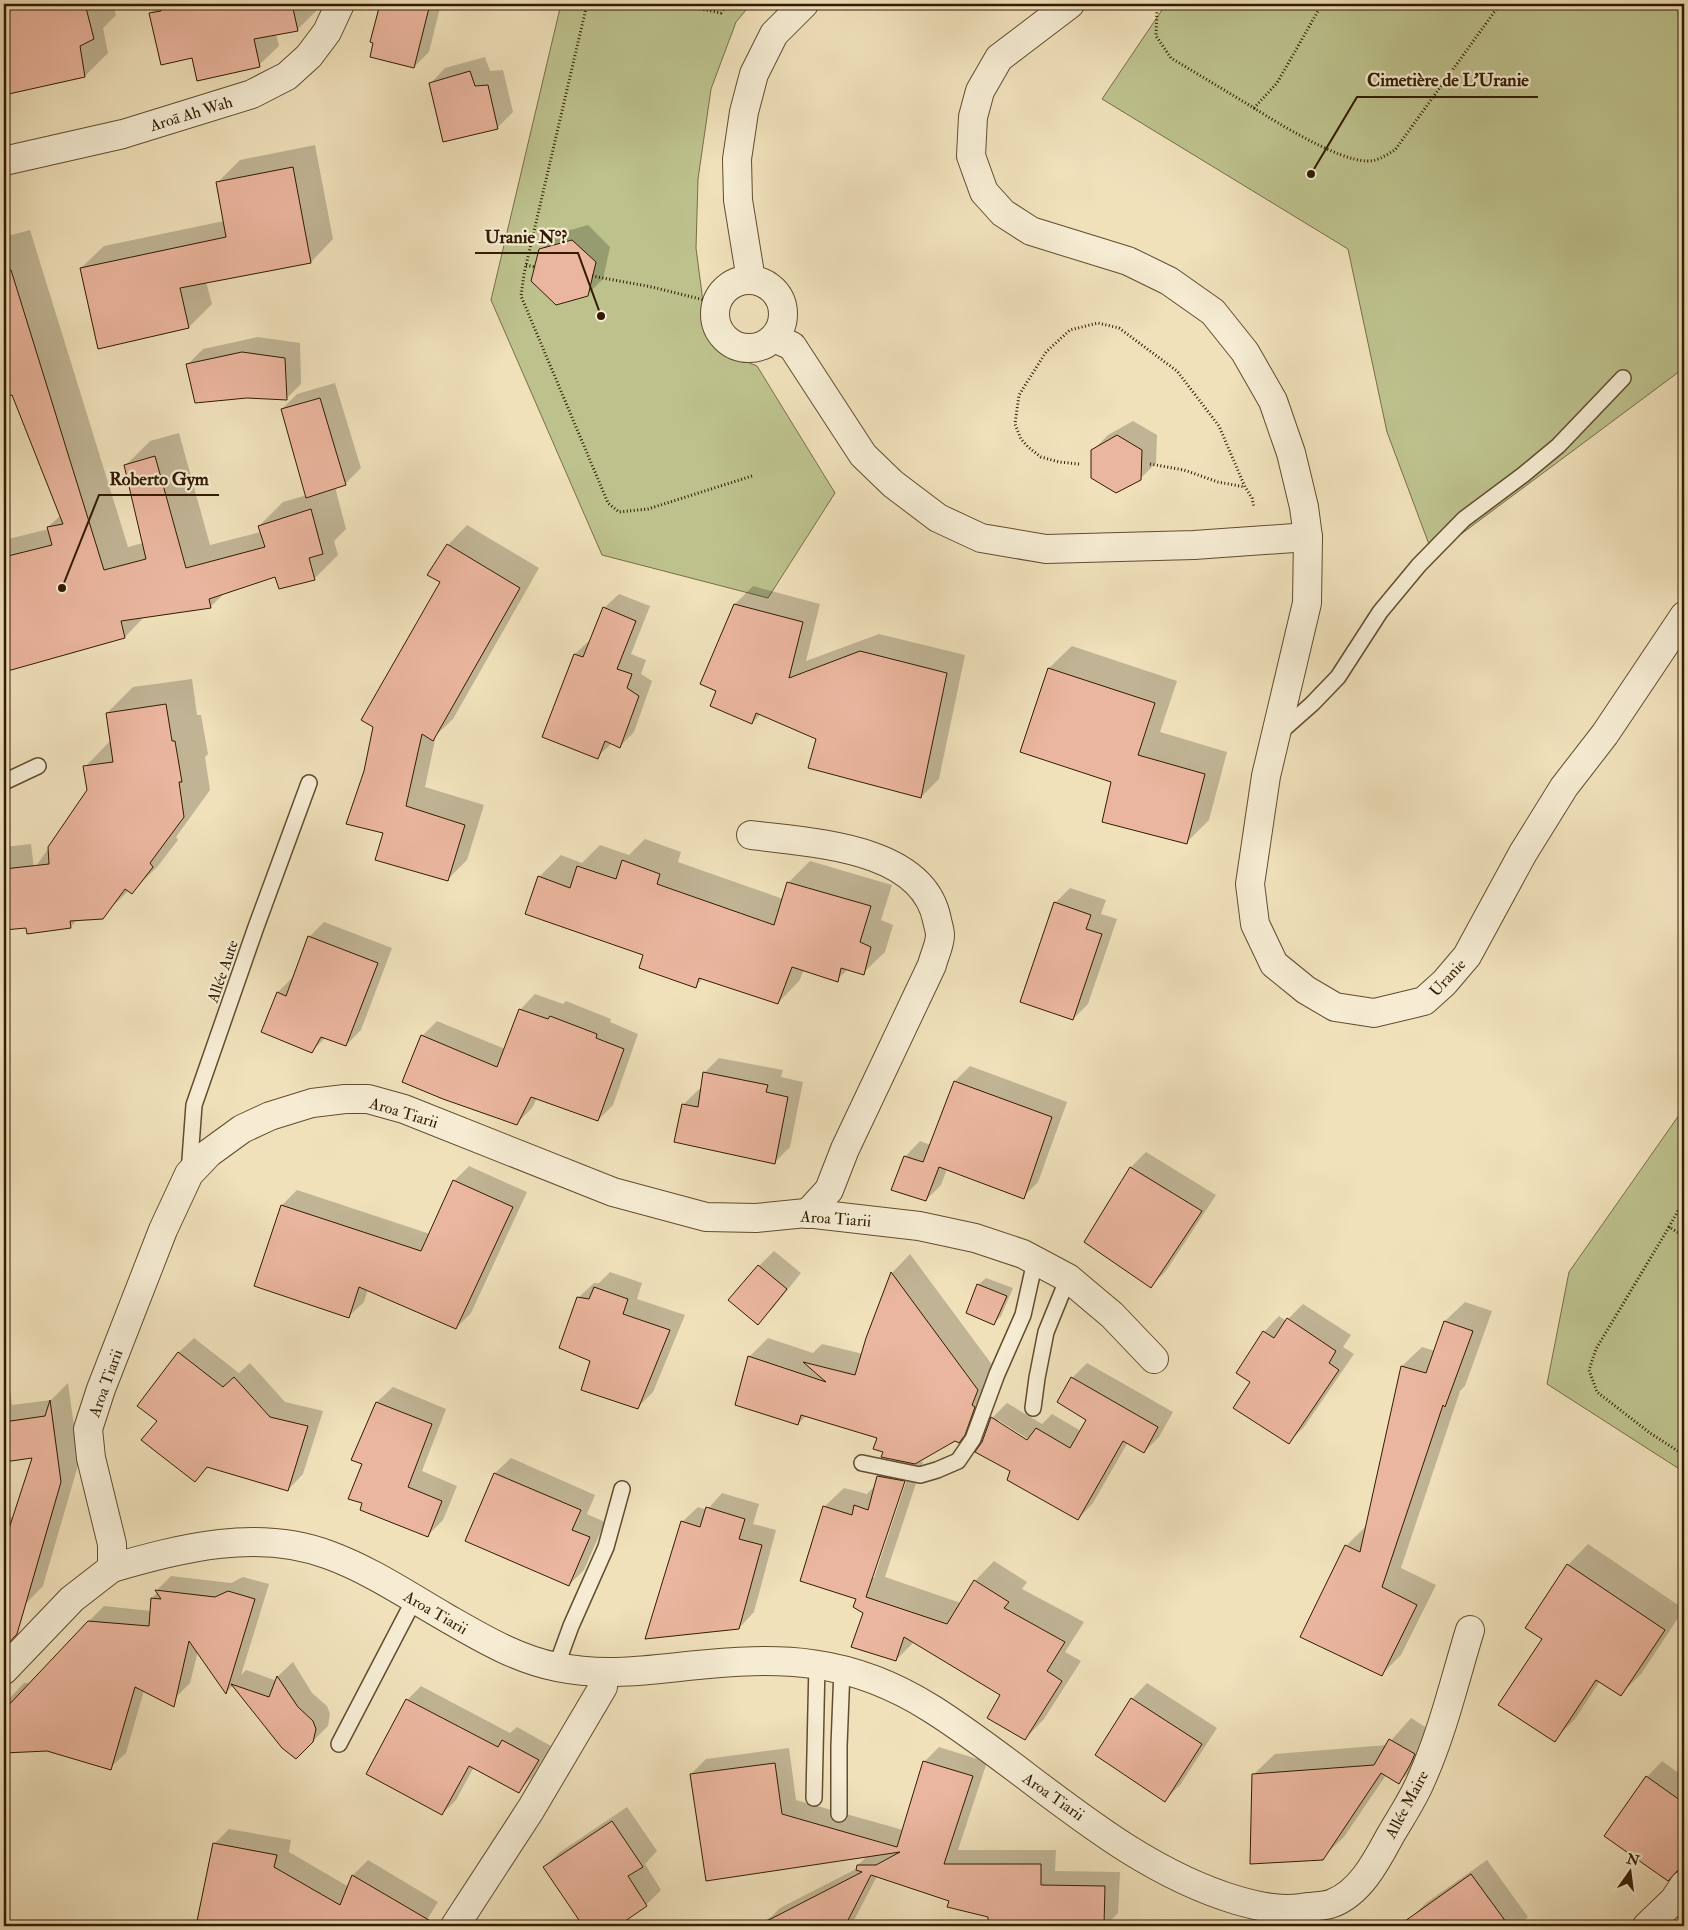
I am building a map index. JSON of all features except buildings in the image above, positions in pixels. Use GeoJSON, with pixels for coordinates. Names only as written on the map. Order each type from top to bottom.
{"type":"FeatureCollection","features":[{"type":"Feature","properties":{"kind":"street","name":"Aroā Ah Wah"},"geometry":{"type":"LineString","coordinates":[[4,161],[123,134],[252,94],[287,76],[309,56],[326,32],[340,4]]}},
{"type":"Feature","properties":{"kind":"street"},"geometry":{"type":"LineString","coordinates":[[751,280],[738,192],[737,159],[744,112],[754,74],[774,34],[804,4]]}},
{"type":"Feature","properties":{"kind":"street","name":"Uranie"},"geometry":{"type":"LineString","coordinates":[[1070,4],[998,58],[980,91],[973,117],[971,156],[984,192],[1003,213],[1030,231],[1128,261],[1170,281],[1213,312],[1245,352],[1273,401],[1291,453],[1304,507],[1308,537],[1307,603],[1266,776],[1250,884],[1255,924],[1274,964],[1306,990],[1336,1006],[1374,1013],[1424,1001],[1444,983],[1466,956],[1523,853],[1564,787],[1605,734],[1684,616]]}},
{"type":"Feature","properties":{"kind":"street"},"geometry":{"type":"LineString","coordinates":[[751,280],[764,283],[774,291],[781,301],[783,314],[781,327],[774,338],[761,346],[746,348],[732,343],[720,332],[715,318],[716,303],[722,293],[730,286],[740,281],[751,280]]}},
{"type":"Feature","properties":{"kind":"street"},"geometry":{"type":"LineString","coordinates":[[774,338],[792,346],[863,454],[893,484],[938,518],[981,538],[1046,548],[1194,545],[1308,537]]}},
{"type":"Feature","properties":{"kind":"street"},"geometry":{"type":"LineString","coordinates":[[751,835],[835,846],[878,858],[907,874],[924,891],[935,909],[940,935],[932,965],[845,1149],[829,1190],[808,1214]]}},
{"type":"Feature","properties":{"kind":"street","name":"Aroa Tiarii"},"geometry":{"type":"LineString","coordinates":[[112,1568],[112,1544],[91,1458],[88,1429],[101,1389],[163,1230],[189,1174],[209,1153],[242,1128],[270,1116],[312,1103],[346,1099],[368,1100],[404,1109],[613,1192],[706,1217],[756,1218],[808,1214],[919,1226],[975,1238],[1023,1254],[1068,1278],[1112,1315],[1154,1359]]}},
{"type":"Feature","properties":{"kind":"street","name":"Aroa Tiarii"},"geometry":{"type":"LineString","coordinates":[[4,1670],[72,1600],[112,1568],[195,1546],[235,1542],[280,1543],[326,1553],[365,1570],[495,1645],[556,1667],[604,1672],[646,1671],[751,1661],[791,1661],[830,1666],[855,1672],[896,1688],[932,1708],[984,1744],[1018,1772],[1129,1850],[1177,1878],[1217,1894],[1257,1906],[1273,1908]]}},
{"type":"Feature","properties":{"kind":"street","name":"Allée Maire"},"geometry":{"type":"LineString","coordinates":[[1273,1908],[1296,1909],[1333,1903],[1352,1891],[1374,1866],[1421,1781],[1441,1726],[1470,1630]]}},
{"type":"Feature","properties":{"kind":"street"},"geometry":{"type":"LineString","coordinates":[[455,1926],[531,1809],[603,1687],[604,1672]]}},
{"type":"Feature","properties":{"kind":"street"},"geometry":{"type":"LineString","coordinates":[[1648,1926],[1674,1900],[1684,1885]]}},
{"type":"Feature","properties":{"kind":"lane"},"geometry":{"type":"LineString","coordinates":[[1275,736],[1312,704],[1338,677],[1380,612],[1419,565],[1464,519],[1558,446],[1623,378]]}},
{"type":"Feature","properties":{"kind":"lane"},"geometry":{"type":"LineString","coordinates":[[4,782],[38,766]]}},
{"type":"Feature","properties":{"kind":"lane","name":"Allée Aute"},"geometry":{"type":"LineString","coordinates":[[189,1174],[194,1105],[256,927],[309,784]]}},
{"type":"Feature","properties":{"kind":"lane"},"geometry":{"type":"LineString","coordinates":[[862,1463],[920,1475],[958,1461],[973,1440],[997,1374],[1023,1314],[1035,1260]]}},
{"type":"Feature","properties":{"kind":"lane"},"geometry":{"type":"LineString","coordinates":[[1033,1408],[1046,1332],[1068,1278]]}},
{"type":"Feature","properties":{"kind":"lane"},"geometry":{"type":"LineString","coordinates":[[556,1667],[571,1626],[606,1548],[622,1489]]}},
{"type":"Feature","properties":{"kind":"lane"},"geometry":{"type":"LineString","coordinates":[[339,1744],[414,1600]]}},
{"type":"Feature","properties":{"kind":"lane"},"geometry":{"type":"LineString","coordinates":[[814,1798],[830,1666]]}},
{"type":"Feature","properties":{"kind":"lane"},"geometry":{"type":"LineString","coordinates":[[830,1666],[839,1746],[839,1814]]}},
{"type":"Feature","properties":{"kind":"path"},"geometry":{"type":"LineString","coordinates":[[587,4],[526,265],[521,296],[608,503],[619,512],[648,509],[752,476]]}},
{"type":"Feature","properties":{"kind":"path"},"geometry":{"type":"LineString","coordinates":[[676,4],[721,13],[727,4]]}},
{"type":"Feature","properties":{"kind":"path"},"geometry":{"type":"LineString","coordinates":[[1162,4],[1157,9],[1156,36],[1172,58],[1254,108],[1338,154],[1367,161],[1379,159],[1395,150],[1500,4]]}},
{"type":"Feature","properties":{"kind":"path"},"geometry":{"type":"LineString","coordinates":[[1254,108],[1277,83],[1322,4]]}},
{"type":"Feature","properties":{"kind":"path"},"geometry":{"type":"LineString","coordinates":[[526,265],[535,267]]}},
{"type":"Feature","properties":{"kind":"path"},"geometry":{"type":"LineString","coordinates":[[592,276],[652,287],[716,303]]}},
{"type":"Feature","properties":{"kind":"path"},"geometry":{"type":"LineString","coordinates":[[1079,464],[1059,462],[1041,457],[1021,439],[1015,424],[1019,395],[1046,352],[1070,330],[1098,323],[1119,328],[1176,371],[1220,426],[1245,488],[1252,498],[1257,541]]}},
{"type":"Feature","properties":{"kind":"path"},"geometry":{"type":"LineString","coordinates":[[1150,464],[1184,470],[1218,482],[1245,488]]}},
{"type":"Feature","properties":{"kind":"path"},"geometry":{"type":"LineString","coordinates":[[1684,1200],[1596,1349],[1589,1370],[1597,1392],[1650,1433],[1684,1455]]}},
{"type":"Feature","properties":{"kind":"path"},"geometry":{"type":"LineString","coordinates":[[1669,1227],[1684,1236]]}},
{"type":"Feature","properties":{"kind":"green space"},"geometry":{"type":"Polygon","coordinates":[[[561,4],[751,4],[736,22],[711,89],[698,179],[696,248],[707,332],[728,354],[757,366],[835,493],[768,598],[602,555],[491,300],[561,4]]]}},
{"type":"Feature","properties":{"kind":"green space"},"geometry":{"type":"Polygon","coordinates":[[[1166,4],[1684,4],[1684,368],[1433,555],[1387,432],[1348,249],[1102,99],[1166,4]]]}},
{"type":"Feature","properties":{"kind":"green space"},"geometry":{"type":"Polygon","coordinates":[[[1684,1108],[1684,1472],[1547,1384],[1569,1272],[1684,1108]]]}},
{"type":"Feature","properties":{"kind":"place","name":"Cimetière de L'Uranie"},"geometry":{"type":"Point","coordinates":[1311,174]}},
{"type":"Feature","properties":{"kind":"place","name":"Uranie N°?"},"geometry":{"type":"Point","coordinates":[601,316]}},
{"type":"Feature","properties":{"kind":"place","name":"Roberto Gym"},"geometry":{"type":"Point","coordinates":[62,588]}}]}
